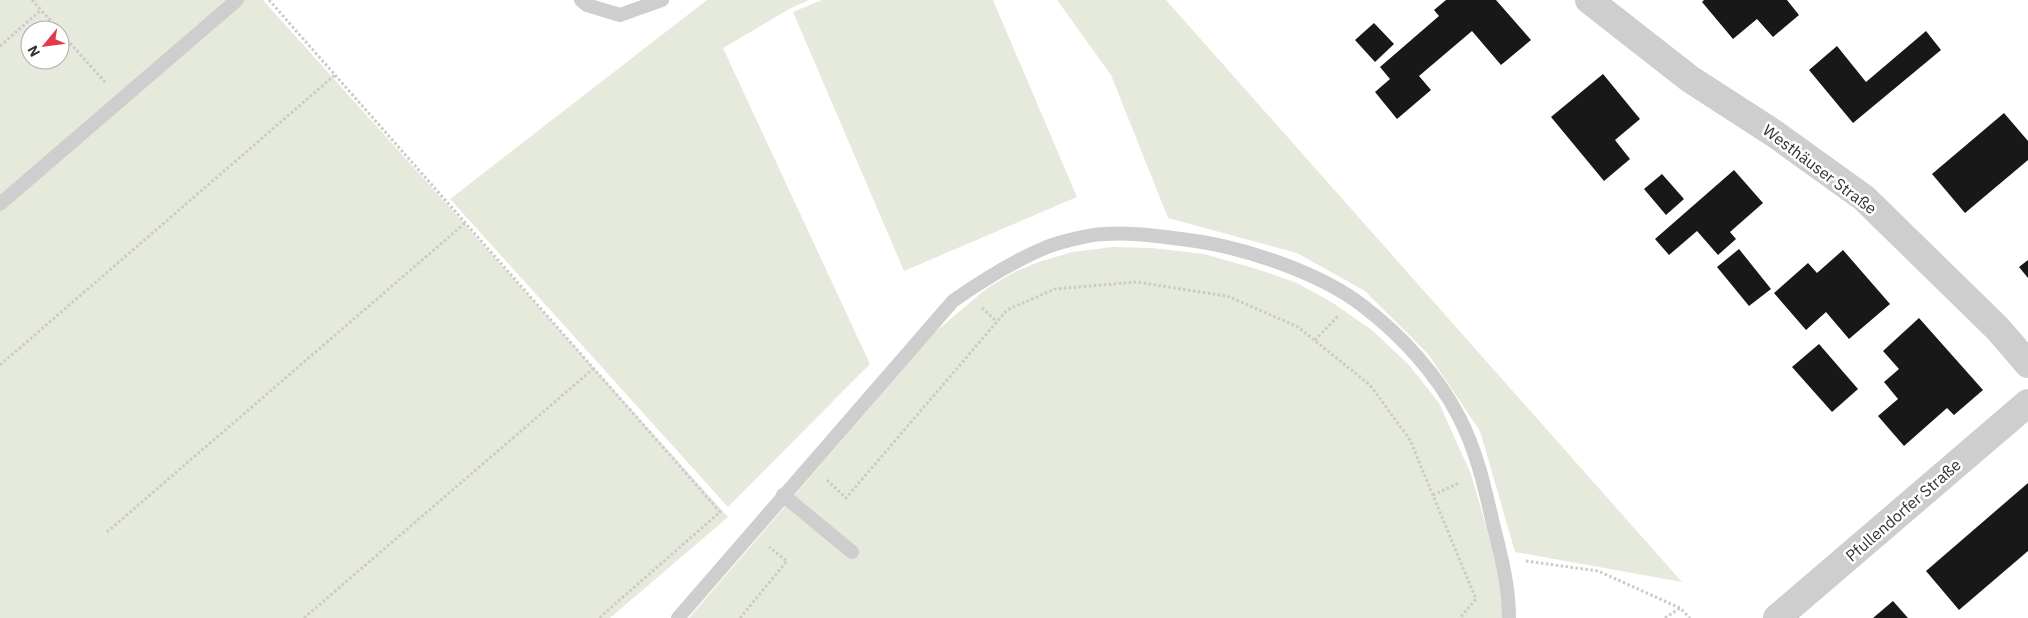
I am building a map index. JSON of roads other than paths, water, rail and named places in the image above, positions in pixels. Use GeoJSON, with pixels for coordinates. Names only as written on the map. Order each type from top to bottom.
{"type":"FeatureCollection","features":[{"type":"Feature","properties":{"kind":"street","name":"Westhäuser Straße"},"geometry":{"type":"LineString","coordinates":[[1589,0],[1690,79],[1775,134],[1864,198],[1998,329],[2028,364]]}},
{"type":"Feature","properties":{"kind":"street","name":"Pfullendorfer Straße"},"geometry":{"type":"LineString","coordinates":[[1777,618],[2028,403]]}},
{"type":"Feature","properties":{"kind":"lane"},"geometry":{"type":"LineString","coordinates":[[0,204],[237,0]]}},
{"type":"Feature","properties":{"kind":"lane"},"geometry":{"type":"LineString","coordinates":[[582,0],[587,5],[620,15],[662,0]]}},
{"type":"Feature","properties":{"kind":"lane"},"geometry":{"type":"LineString","coordinates":[[678,618],[953,301],[992,274],[1048,247],[1104,234],[1151,236],[1209,242],[1298,270],[1354,299],[1404,342],[1440,386],[1460,418],[1489,503],[1509,597],[1509,618]]}},
{"type":"Feature","properties":{"kind":"lane"},"geometry":{"type":"LineString","coordinates":[[783,495],[852,552]]}}]}
